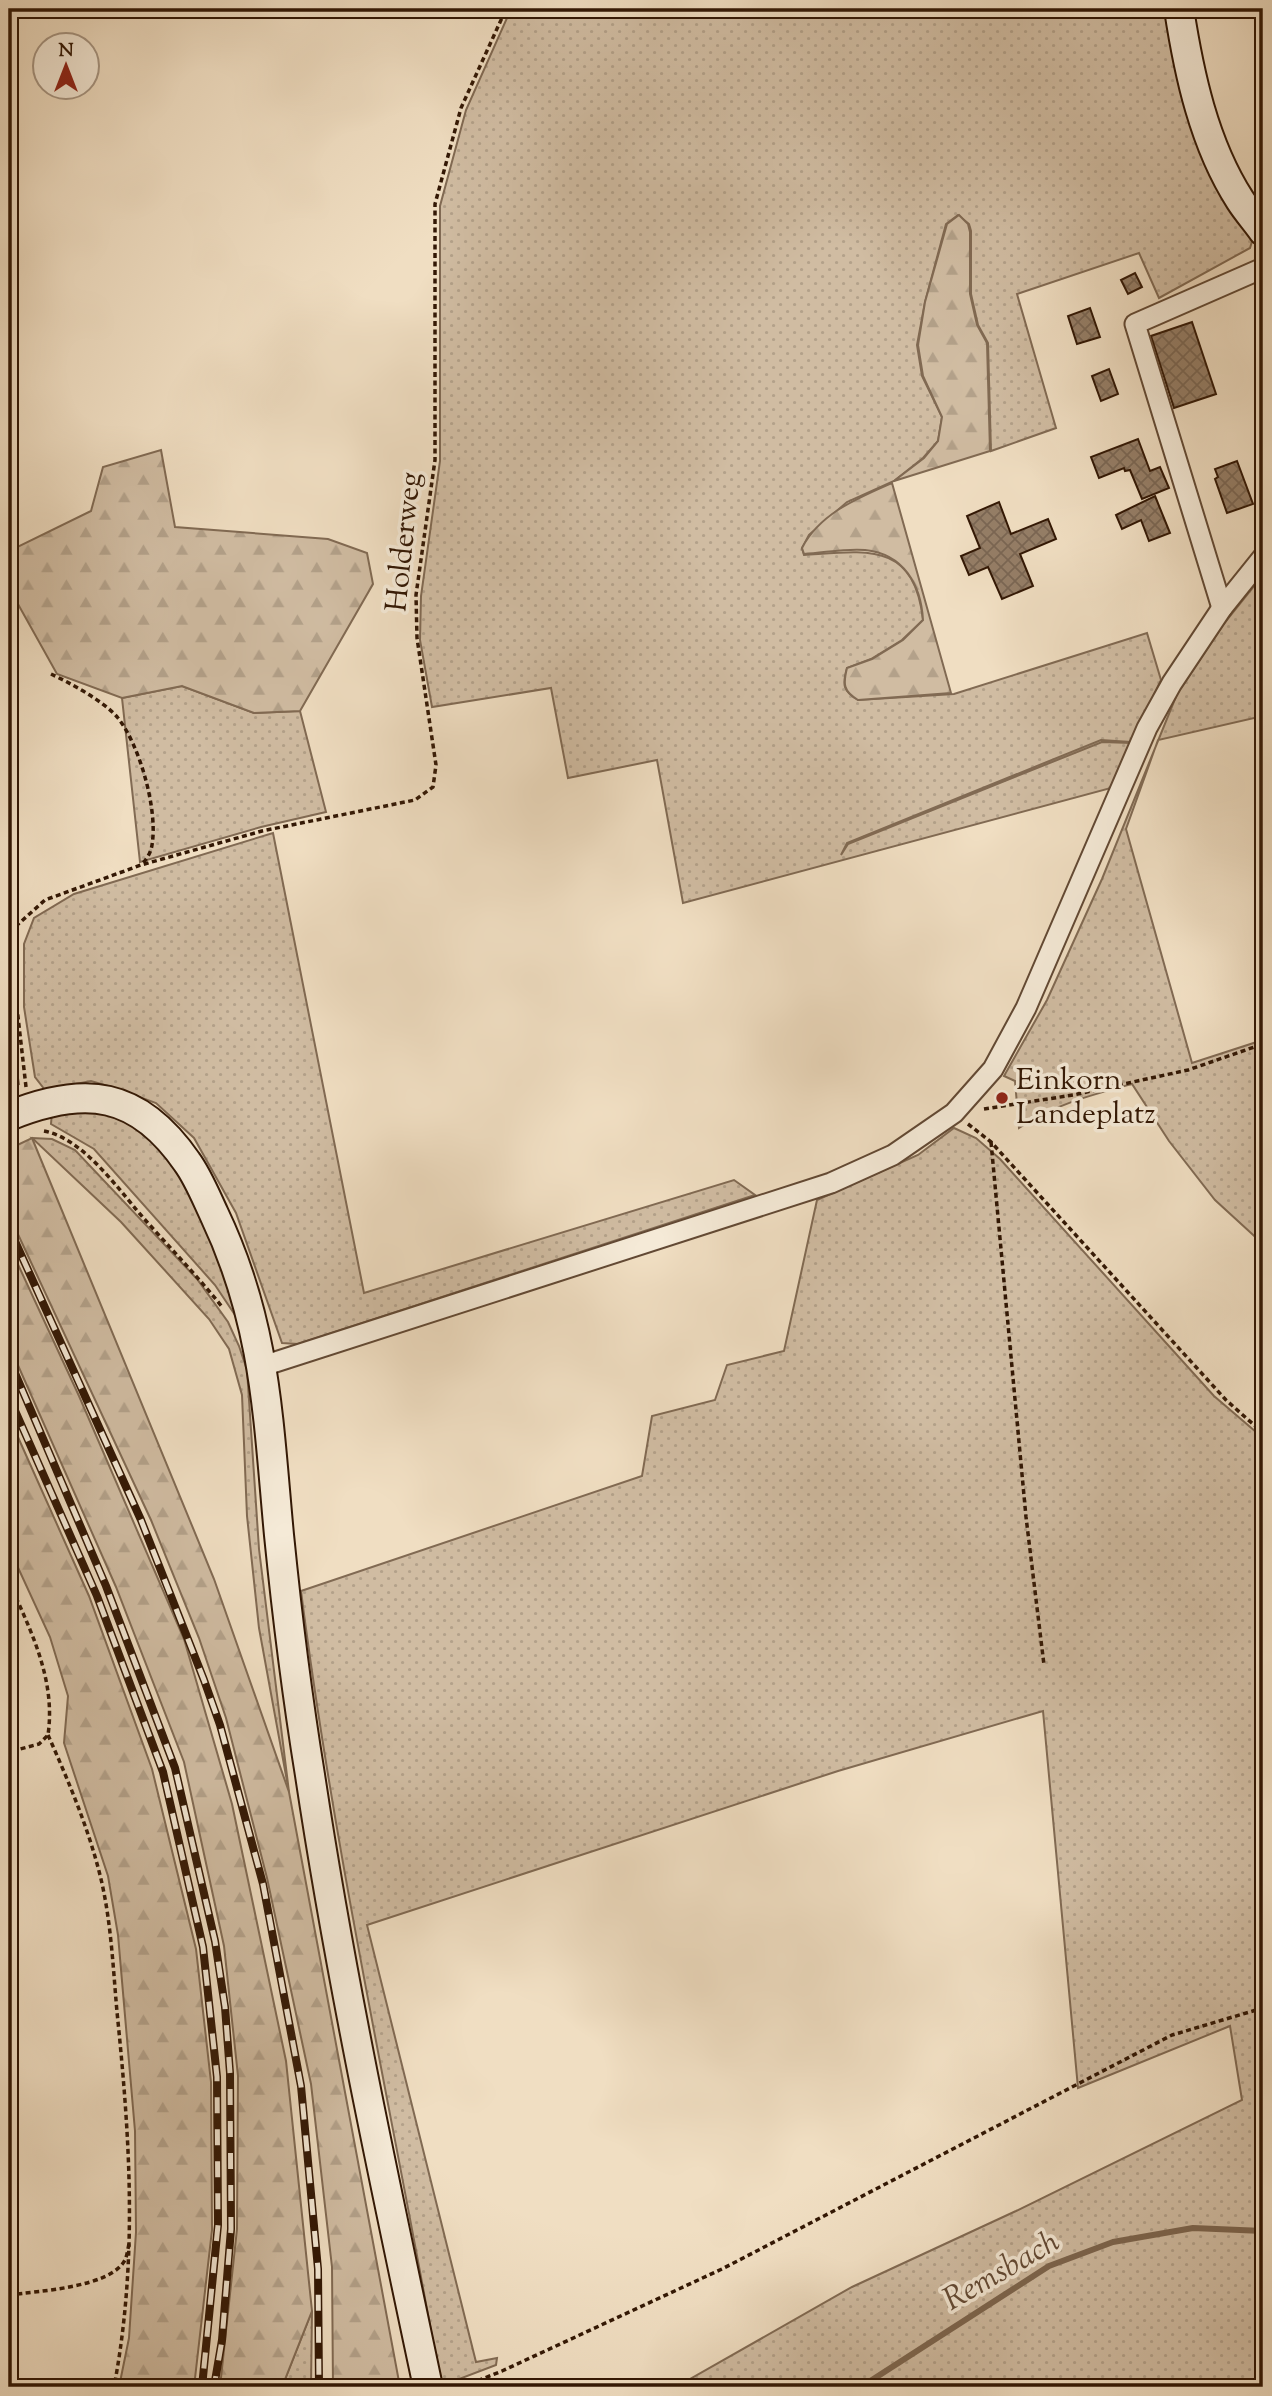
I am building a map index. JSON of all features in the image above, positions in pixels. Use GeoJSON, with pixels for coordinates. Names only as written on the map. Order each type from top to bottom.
{"type":"FeatureCollection","features":[{"type":"Feature","properties":{"kind":"main road"},"geometry":{"type":"LineString","coordinates":[[1180,9],[1189,65],[1215,152],[1240,200],[1263,231]]}},
{"type":"Feature","properties":{"kind":"main road"},"geometry":{"type":"LineString","coordinates":[[25,1118],[66,1098],[104,1099],[135,1111],[159,1128],[191,1167],[230,1251],[246,1296],[263,1366],[270,1415],[285,1591],[312,1788],[372,2120],[428,2387]]}},
{"type":"Feature","properties":{"kind":"street"},"geometry":{"type":"LineString","coordinates":[[1222,608],[1135,324],[1263,268]]}},
{"type":"Feature","properties":{"kind":"street"},"geometry":{"type":"LineString","coordinates":[[263,1366],[831,1183],[893,1155],[954,1113],[993,1069],[1026,1008],[1147,727],[1172,683],[1222,608],[1263,557]]}},
{"type":"Feature","properties":{"kind":"path","name":"Holderweg"},"geometry":{"type":"LineString","coordinates":[[141,866],[262,831],[415,800],[433,787],[436,765],[417,638],[416,595],[435,460],[435,204],[461,108],[506,9]]}},
{"type":"Feature","properties":{"kind":"path"},"geometry":{"type":"LineString","coordinates":[[15,927],[45,900],[141,866],[152,848],[153,814],[137,750],[117,717],[76,686],[51,674]]}},
{"type":"Feature","properties":{"kind":"path"},"geometry":{"type":"LineString","coordinates":[[9,920],[15,927],[14,959],[25,1084],[25,1118],[45,1131],[58,1135],[84,1153],[111,1180],[225,1312]]}},
{"type":"Feature","properties":{"kind":"path"},"geometry":{"type":"LineString","coordinates":[[954,1113],[1073,1095],[1175,1072],[1263,1044]]}},
{"type":"Feature","properties":{"kind":"path"},"geometry":{"type":"LineString","coordinates":[[954,1113],[991,1142],[1226,1400],[1263,1433]]}},
{"type":"Feature","properties":{"kind":"path"},"geometry":{"type":"LineString","coordinates":[[991,1142],[1025,1503],[1044,1665]]}},
{"type":"Feature","properties":{"kind":"path"},"geometry":{"type":"LineString","coordinates":[[9,1582],[28,1623],[47,1681],[50,1699],[48,1735],[78,1807],[100,1876],[110,1939],[129,2134],[131,2231],[124,2337],[114,2387]]}},
{"type":"Feature","properties":{"kind":"path"},"geometry":{"type":"LineString","coordinates":[[9,1752],[39,1744],[48,1735]]}},
{"type":"Feature","properties":{"kind":"path"},"geometry":{"type":"LineString","coordinates":[[462,2387],[722,2269],[1172,2035],[1263,2008]]}},
{"type":"Feature","properties":{"kind":"path"},"geometry":{"type":"LineString","coordinates":[[9,2295],[78,2285],[111,2273],[125,2260],[131,2231]]}},
{"type":"Feature","properties":{"kind":"path"},"geometry":{"type":"LineString","coordinates":[[1257,2387],[1263,2375]]}},
{"type":"Feature","properties":{"kind":"green space"},"geometry":{"type":"Polygon","coordinates":[[[511,9],[1168,9],[1256,228],[1250,248],[1159,298],[1139,253],[1017,294],[1056,428],[991,451],[988,343],[978,325],[971,294],[971,231],[969,224],[958,215],[946,224],[925,302],[917,345],[922,376],[942,417],[938,441],[923,458],[894,481],[847,502],[809,535],[802,548],[804,555],[848,552],[884,556],[898,564],[909,576],[918,594],[923,620],[902,640],[871,659],[847,668],[845,687],[849,694],[858,700],[954,694],[1147,633],[1161,680],[1131,742],[1101,740],[847,843],[841,855],[848,844],[1102,742],[1131,743],[1111,788],[683,903],[657,760],[568,778],[551,688],[432,707],[420,640],[421,596],[440,461],[440,206],[466,110],[511,9]]]}},
{"type":"Feature","properties":{"kind":"green space"},"geometry":{"type":"Polygon","coordinates":[[[959,215],[968,224],[970,232],[970,294],[977,325],[987,343],[990,451],[894,481],[924,458],[938,441],[942,417],[923,376],[918,345],[925,302],[947,224],[959,215]]]}},
{"type":"Feature","properties":{"kind":"green space"},"geometry":{"type":"Polygon","coordinates":[[[161,450],[175,527],[328,539],[367,553],[373,584],[300,711],[254,713],[182,686],[122,698],[57,674],[9,588],[9,551],[91,511],[103,467],[161,450]]]}},
{"type":"Feature","properties":{"kind":"green space"},"geometry":{"type":"Polygon","coordinates":[[[892,483],[951,693],[858,700],[845,687],[847,668],[872,659],[903,640],[923,620],[919,595],[908,573],[890,558],[879,553],[850,550],[804,554],[802,548],[829,516],[853,501],[892,483]]]}},
{"type":"Feature","properties":{"kind":"green space"},"geometry":{"type":"Polygon","coordinates":[[[1263,575],[1263,716],[1158,740],[1177,694],[1223,625],[1263,575]]]}},
{"type":"Feature","properties":{"kind":"green space"},"geometry":{"type":"Polygon","coordinates":[[[182,686],[254,713],[300,711],[326,812],[261,827],[140,862],[122,698],[182,686]]]}},
{"type":"Feature","properties":{"kind":"green space"},"geometry":{"type":"Polygon","coordinates":[[[1155,748],[1126,829],[1192,1063],[1263,1040],[1263,1244],[1215,1200],[1169,1141],[1132,1084],[1060,1106],[1019,1128],[1015,1081],[1004,1076],[1047,1000],[1102,879],[1155,748]]]}},
{"type":"Feature","properties":{"kind":"green space"},"geometry":{"type":"Polygon","coordinates":[[[273,833],[364,1293],[734,1180],[755,1195],[298,1344],[282,1343],[236,1213],[194,1138],[156,1103],[115,1088],[91,1081],[45,1090],[35,1077],[24,1007],[24,944],[34,918],[74,894],[273,833]]]}},
{"type":"Feature","properties":{"kind":"green space"},"geometry":{"type":"Polygon","coordinates":[[[9,1025],[19,1084],[9,1088],[9,1025]]]}},
{"type":"Feature","properties":{"kind":"green space"},"geometry":{"type":"Polygon","coordinates":[[[52,1112],[103,1112],[138,1125],[165,1147],[218,1247],[252,1361],[235,1315],[215,1285],[94,1149],[51,1124],[52,1112]]]}},
{"type":"Feature","properties":{"kind":"green space"},"geometry":{"type":"Polygon","coordinates":[[[954,1128],[976,1138],[1000,1159],[1214,1396],[1263,1438],[1263,2365],[1252,2387],[676,2387],[852,2287],[1016,2211],[1242,2100],[1230,2026],[1078,2088],[1043,1711],[838,1771],[367,1925],[476,2362],[497,2358],[496,2365],[441,2386],[348,1890],[301,1591],[642,1476],[652,1416],[715,1400],[727,1365],[784,1351],[817,1200],[918,1155],[954,1128]]]}},
{"type":"Feature","properties":{"kind":"green space"},"geometry":{"type":"Polygon","coordinates":[[[32,1138],[52,1139],[75,1150],[197,1279],[228,1322],[239,1346],[247,1370],[259,1549],[289,1792],[259,1628],[247,1516],[242,1395],[229,1349],[209,1319],[121,1222],[32,1138]]]}},
{"type":"Feature","properties":{"kind":"green space"},"geometry":{"type":"Polygon","coordinates":[[[32,1138],[214,1579],[289,1792],[400,2387],[333,2387],[332,2267],[311,2084],[267,1878],[226,1718],[199,1638],[151,1520],[9,1215],[9,1149],[32,1138]]]}},
{"type":"Feature","properties":{"kind":"green space"},"geometry":{"type":"Polygon","coordinates":[[[9,1245],[79,1396],[184,1639],[232,1804],[286,2061],[312,2311],[282,2387],[220,2387],[237,2229],[238,2076],[224,1946],[184,1762],[116,1587],[9,1345],[9,1245]]]}},
{"type":"Feature","properties":{"kind":"green space"},"geometry":{"type":"Polygon","coordinates":[[[9,1417],[89,1596],[152,1769],[196,1949],[211,2082],[212,2230],[194,2387],[119,2387],[129,2338],[136,2232],[135,2131],[118,1935],[108,1876],[64,1743],[68,1696],[50,1637],[9,1548],[9,1417]]]}},
{"type":"Feature","properties":{"kind":"green space"},"geometry":{"type":"Polygon","coordinates":[[[312,2311],[311,2387],[282,2387],[312,2311]]]}},
{"type":"Feature","properties":{"kind":"building"},"geometry":{"type":"Polygon","coordinates":[[[1135,273],[1142,287],[1128,294],[1121,280],[1135,273]]]}},
{"type":"Feature","properties":{"kind":"building"},"geometry":{"type":"Polygon","coordinates":[[[1090,308],[1100,337],[1077,344],[1068,316],[1090,308]]]}},
{"type":"Feature","properties":{"kind":"building"},"geometry":{"type":"Polygon","coordinates":[[[1192,322],[1216,394],[1174,408],[1151,336],[1192,322]]]}},
{"type":"Feature","properties":{"kind":"building"},"geometry":{"type":"Polygon","coordinates":[[[1109,369],[1118,394],[1101,401],[1092,376],[1109,369]]]}},
{"type":"Feature","properties":{"kind":"building"},"geometry":{"type":"Polygon","coordinates":[[[1138,439],[1150,471],[1160,467],[1169,488],[1142,499],[1130,470],[1125,471],[1124,468],[1099,478],[1091,457],[1138,439]]]}},
{"type":"Feature","properties":{"kind":"building"},"geometry":{"type":"Polygon","coordinates":[[[1237,461],[1253,504],[1227,513],[1215,479],[1218,477],[1215,469],[1237,461]]]}},
{"type":"Feature","properties":{"kind":"building"},"geometry":{"type":"Polygon","coordinates":[[[1155,496],[1170,533],[1149,541],[1141,520],[1122,529],[1116,515],[1155,496]]]}},
{"type":"Feature","properties":{"kind":"building"},"geometry":{"type":"Polygon","coordinates":[[[999,502],[1011,534],[1048,519],[1056,539],[1020,554],[1033,586],[1002,599],[988,567],[969,575],[961,556],[980,548],[967,516],[999,502]]]}},
{"type":"Feature","properties":{"kind":"waterway","name":"Remsbach"},"geometry":{"type":"LineString","coordinates":[[861,2387],[1049,2266],[1113,2242],[1193,2228],[1263,2231]]}},
{"type":"Feature","properties":{"kind":"railway"},"geometry":{"type":"LineString","coordinates":[[9,1228],[141,1520],[204,1680],[220,1725],[263,1884],[301,2086],[318,2269],[319,2387]]}},
{"type":"Feature","properties":{"kind":"railway"},"geometry":{"type":"LineString","coordinates":[[9,1359],[106,1586],[175,1768],[215,1941],[225,2007],[230,2073],[231,2229],[222,2340],[214,2387]]}},
{"type":"Feature","properties":{"kind":"railway"},"geometry":{"type":"LineString","coordinates":[[9,1397],[97,1596],[163,1772],[203,1947],[217,2077],[218,2225],[202,2387]]}},
{"type":"Feature","properties":{"kind":"place","name":"Einkorn Landeplatz"},"geometry":{"type":"Point","coordinates":[1002,1098]}}]}
